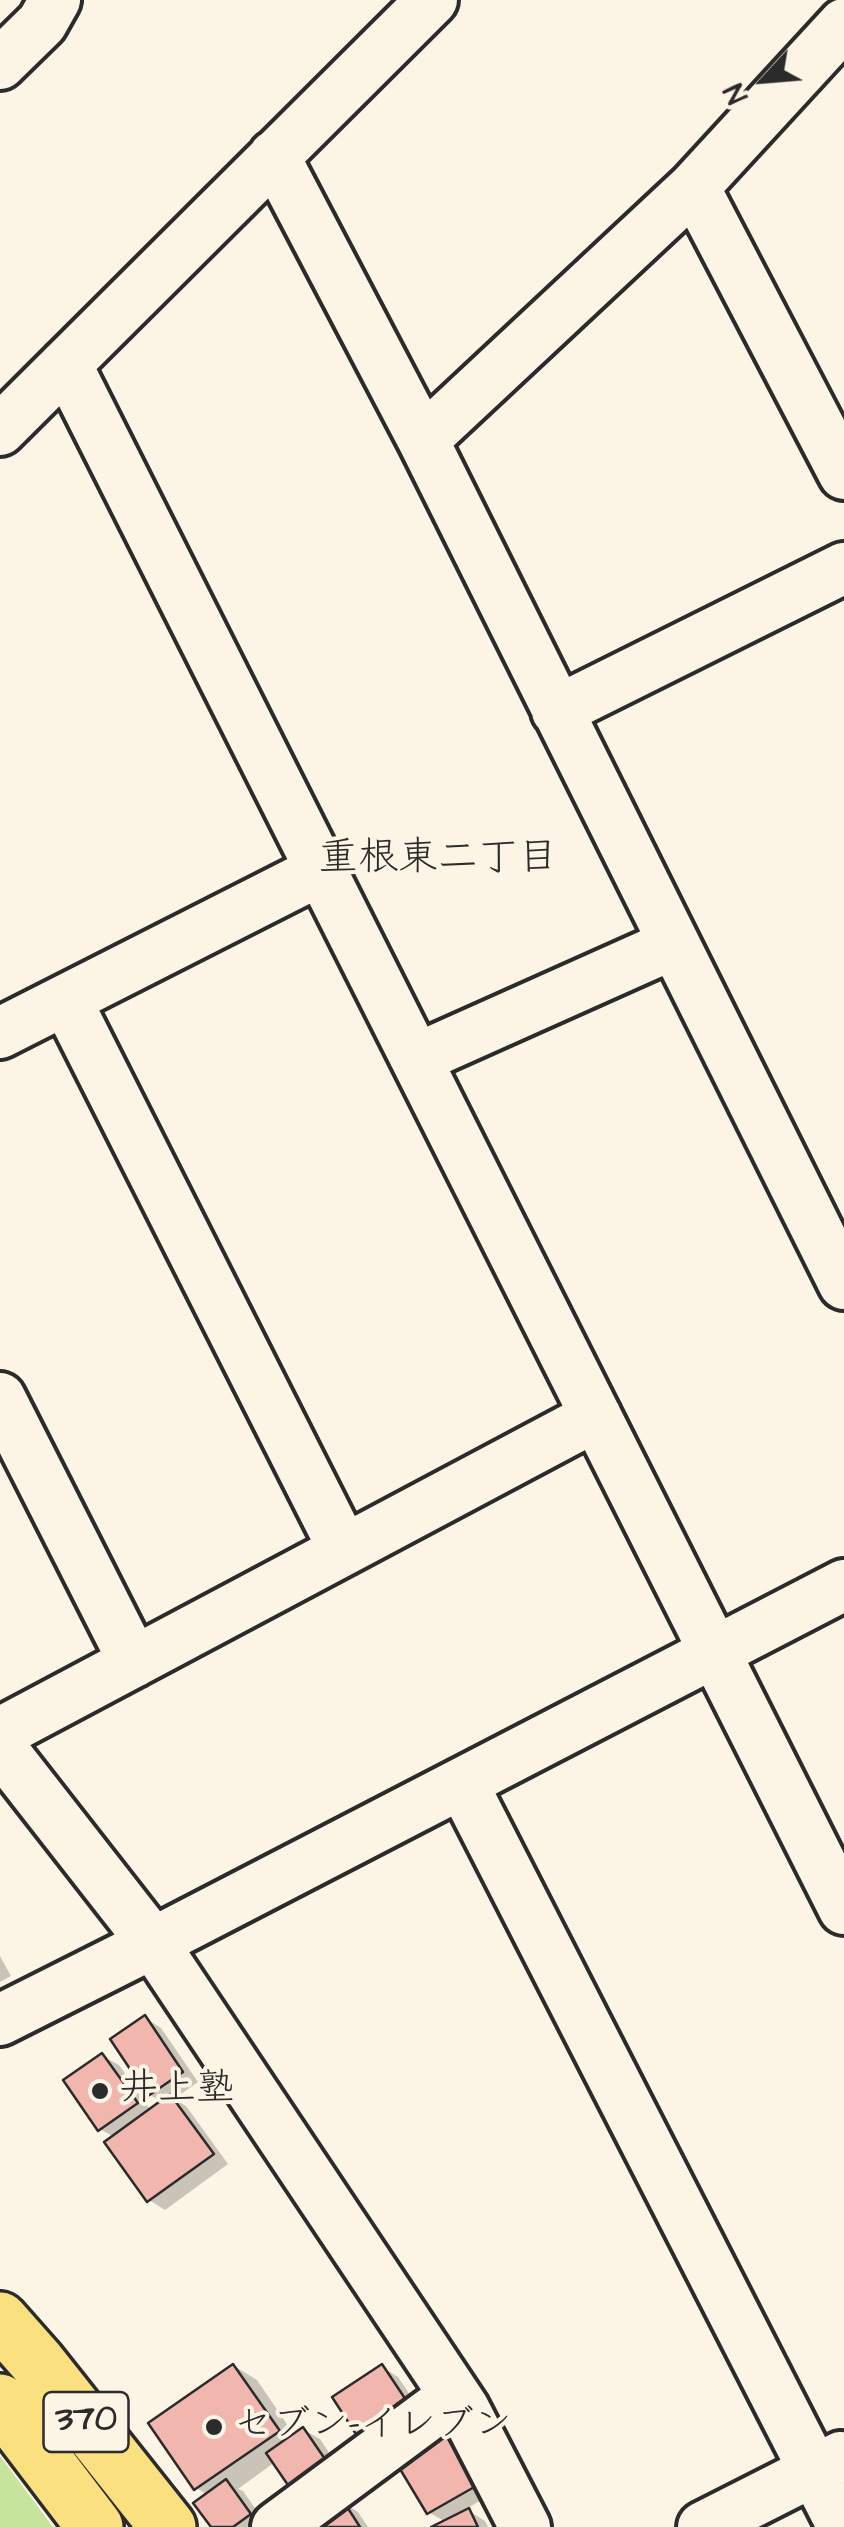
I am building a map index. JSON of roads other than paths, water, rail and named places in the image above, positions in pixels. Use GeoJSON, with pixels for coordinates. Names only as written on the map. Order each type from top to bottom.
{"type":"FeatureCollection","features":[{"type":"Feature","properties":{"kind":"highway","name":"370"},"geometry":{"type":"LineString","coordinates":[[0,2320],[168,2527]]}},
{"type":"Feature","properties":{"kind":"highway","name":"370"},"geometry":{"type":"LineString","coordinates":[[0,2402],[95,2527]]}},
{"type":"Feature","properties":{"kind":"street"},"geometry":{"type":"LineString","coordinates":[[0,64],[42,23],[55,0]]}},
{"type":"Feature","properties":{"kind":"street"},"geometry":{"type":"LineString","coordinates":[[0,430],[432,0]]}},
{"type":"Feature","properties":{"kind":"street"},"geometry":{"type":"LineString","coordinates":[[424,440],[694,188],[844,21],[826,0]]}},
{"type":"Feature","properties":{"kind":"street"},"geometry":{"type":"LineString","coordinates":[[274,156],[424,440],[844,1284]]}},
{"type":"Feature","properties":{"kind":"street"},"geometry":{"type":"LineString","coordinates":[[694,188],[844,474]]}},
{"type":"Feature","properties":{"kind":"street"},"geometry":{"type":"LineString","coordinates":[[66,364],[844,1909]]}},
{"type":"Feature","properties":{"kind":"street"},"geometry":{"type":"LineString","coordinates":[[557,711],[844,568]]}},
{"type":"Feature","properties":{"kind":"street"},"geometry":{"type":"LineString","coordinates":[[0,1033],[321,870]]}},
{"type":"Feature","properties":{"kind":"street"},"geometry":{"type":"LineString","coordinates":[[416,1059],[674,944]]}},
{"type":"Feature","properties":{"kind":"street"},"geometry":{"type":"LineString","coordinates":[[66,1000],[344,1550]]}},
{"type":"Feature","properties":{"kind":"street"},"geometry":{"type":"LineString","coordinates":[[0,1398],[134,1662]]}},
{"type":"Feature","properties":{"kind":"street"},"geometry":{"type":"LineString","coordinates":[[0,1733],[596,1416]]}},
{"type":"Feature","properties":{"kind":"street"},"geometry":{"type":"LineString","coordinates":[[0,2020],[844,1584]]}},
{"type":"Feature","properties":{"kind":"street"},"geometry":{"type":"LineString","coordinates":[[0,1747],[154,1943],[464,2409],[525,2527]]}},
{"type":"Feature","properties":{"kind":"street"},"geometry":{"type":"LineString","coordinates":[[462,1783],[829,2463],[843,2527]]}},
{"type":"Feature","properties":{"kind":"street"},"geometry":{"type":"LineString","coordinates":[[276,2527],[454,2396]]}},
{"type":"Feature","properties":{"kind":"street"},"geometry":{"type":"LineString","coordinates":[[703,2527],[829,2463]]}},
{"type":"Feature","properties":{"kind":"place","name":"井上塾"},"geometry":{"type":"Point","coordinates":[100,2091]}},
{"type":"Feature","properties":{"kind":"place","name":"セブン-イレブン"},"geometry":{"type":"Point","coordinates":[214,2427]}},
{"type":"Feature","properties":{"kind":"district","name":"重根東二丁目"},"geometry":{"type":"Point","coordinates":[438,861]}}]}
